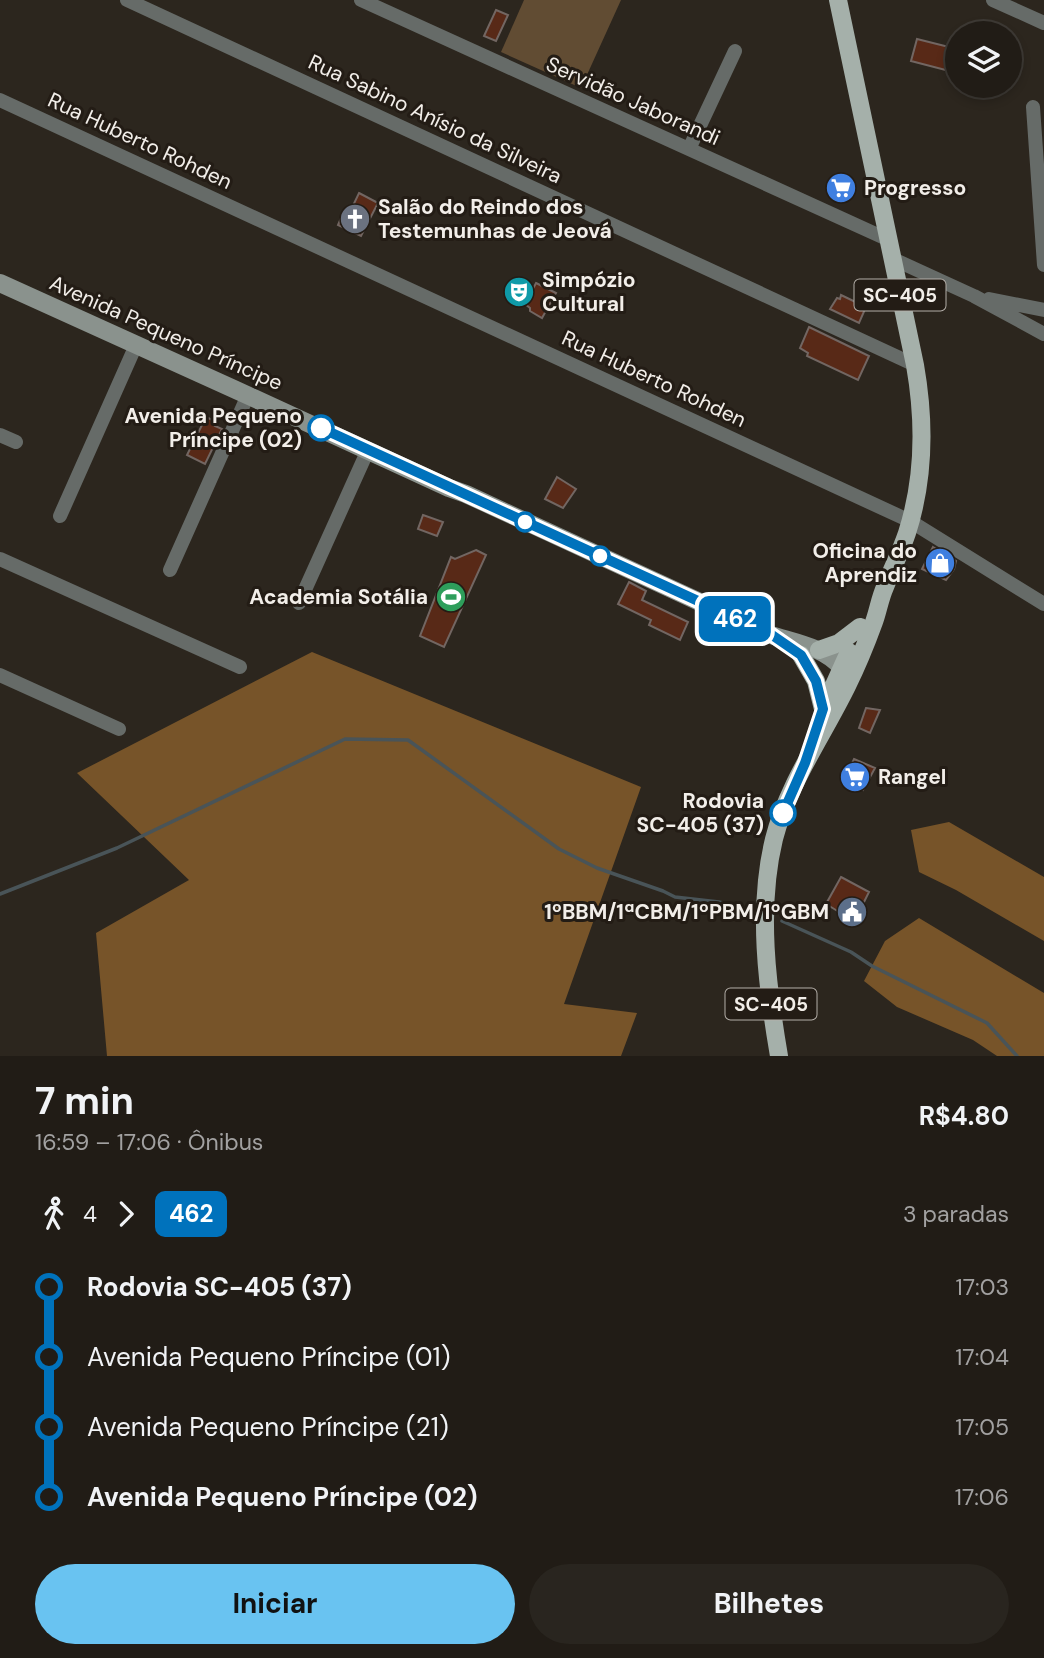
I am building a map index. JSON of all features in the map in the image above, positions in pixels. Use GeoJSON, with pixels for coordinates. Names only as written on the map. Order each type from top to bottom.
{"type":"FeatureCollection","features":[{"type":"Feature","properties":{"kind":"main road","name":"SC-405"},"geometry":{"type":"LineString","coordinates":[[779,1056],[769,990],[765,922],[770,861],[777,829],[848,670],[873,624],[910,521],[920,475],[922,445],[922,416],[915,365],[838,0]]}},
{"type":"Feature","properties":{"kind":"main road","name":"Avenida Pequeno Príncipe"},"geometry":{"type":"LineString","coordinates":[[0,283],[810,652],[830,667],[848,670]]}},
{"type":"Feature","properties":{"kind":"main road","name":"SC-405"},"geometry":{"type":"LineString","coordinates":[[805,763],[823,709],[848,670],[860,627],[884,588]]}},
{"type":"Feature","properties":{"kind":"main road"},"geometry":{"type":"LineString","coordinates":[[823,709],[810,652],[839,643],[860,627]]}},
{"type":"Feature","properties":{"kind":"street","name":"Rua Sabino Anísio da Silveira"},"geometry":{"type":"LineString","coordinates":[[127,0],[915,365]]}},
{"type":"Feature","properties":{"kind":"street","name":"Servidão Jaborandi"},"geometry":{"type":"LineString","coordinates":[[361,0],[889,240]]}},
{"type":"Feature","properties":{"kind":"street"},"geometry":{"type":"LineString","coordinates":[[993,0],[1044,23]]}},
{"type":"Feature","properties":{"kind":"street"},"geometry":{"type":"LineString","coordinates":[[689,149],[734,51]]}},
{"type":"Feature","properties":{"kind":"street","name":"Rua Huberto Rohden"},"geometry":{"type":"LineString","coordinates":[[0,100],[910,521],[1044,604]]}},
{"type":"Feature","properties":{"kind":"street"},"geometry":{"type":"LineString","coordinates":[[1033,107],[1044,265]]}},
{"type":"Feature","properties":{"kind":"street"},"geometry":{"type":"LineString","coordinates":[[893,259],[974,296],[1044,334]]}},
{"type":"Feature","properties":{"kind":"street"},"geometry":{"type":"LineString","coordinates":[[974,296],[1044,310]]}},
{"type":"Feature","properties":{"kind":"street"},"geometry":{"type":"LineString","coordinates":[[60,516],[136,345]]}},
{"type":"Feature","properties":{"kind":"street"},"geometry":{"type":"LineString","coordinates":[[170,570],[248,395]]}},
{"type":"Feature","properties":{"kind":"street"},"geometry":{"type":"LineString","coordinates":[[0,435],[16,442]]}},
{"type":"Feature","properties":{"kind":"street"},"geometry":{"type":"LineString","coordinates":[[299,603],[368,450]]}},
{"type":"Feature","properties":{"kind":"street"},"geometry":{"type":"LineString","coordinates":[[0,559],[240,667]]}},
{"type":"Feature","properties":{"kind":"street"},"geometry":{"type":"LineString","coordinates":[[0,675],[119,729]]}},
{"type":"Feature","properties":{"kind":"shaded area"},"geometry":{"type":"Polygon","coordinates":[[[524,0],[621,0],[581,88],[501,52],[524,0]]]}},
{"type":"Feature","properties":{"kind":"shaded area"},"geometry":{"type":"Polygon","coordinates":[[[312,652],[641,787],[564,1004],[637,1013],[621,1056],[107,1056],[96,933],[189,880],[77,773],[312,652]]]}},
{"type":"Feature","properties":{"kind":"shaded area"},"geometry":{"type":"Polygon","coordinates":[[[949,822],[1044,877],[1044,941],[956,890],[919,872],[911,830],[949,822]]]}},
{"type":"Feature","properties":{"kind":"shaded area"},"geometry":{"type":"Polygon","coordinates":[[[919,918],[1044,993],[1044,1056],[997,1056],[973,1040],[897,1007],[864,981],[885,941],[919,918]]]}},
{"type":"Feature","properties":{"kind":"building"},"geometry":{"type":"Polygon","coordinates":[[[496,10],[508,15],[496,41],[484,36],[496,10]]]}},
{"type":"Feature","properties":{"kind":"building"},"geometry":{"type":"Polygon","coordinates":[[[917,39],[945,46],[945,70],[911,61],[917,39]]]}},
{"type":"Feature","properties":{"kind":"building","name":"Salão do Reindo dos Testemunhas de Jeová"},"geometry":{"type":"Polygon","coordinates":[[[359,193],[378,203],[361,236],[338,225],[344,211],[349,214],[359,193]]]}},
{"type":"Feature","properties":{"kind":"building"},"geometry":{"type":"Polygon","coordinates":[[[536,283],[556,293],[542,318],[530,311],[525,304],[536,283]]]}},
{"type":"Feature","properties":{"kind":"building"},"geometry":{"type":"Polygon","coordinates":[[[841,295],[866,307],[859,323],[830,309],[841,295]]]}},
{"type":"Feature","properties":{"kind":"building"},"geometry":{"type":"Polygon","coordinates":[[[809,327],[869,356],[858,380],[807,356],[808,353],[800,348],[809,327]]]}},
{"type":"Feature","properties":{"kind":"building"},"geometry":{"type":"Polygon","coordinates":[[[206,417],[217,422],[215,426],[222,429],[205,464],[187,455],[206,417]]]}},
{"type":"Feature","properties":{"kind":"building"},"geometry":{"type":"Polygon","coordinates":[[[557,477],[576,489],[563,508],[545,499],[557,477]]]}},
{"type":"Feature","properties":{"kind":"building"},"geometry":{"type":"Polygon","coordinates":[[[423,515],[443,522],[437,536],[418,529],[423,515]]]}},
{"type":"Feature","properties":{"kind":"building","name":"Oficina do Aprendiz"},"geometry":{"type":"Polygon","coordinates":[[[933,547],[956,561],[946,580],[922,569],[933,547]]]}},
{"type":"Feature","properties":{"kind":"building","name":"Academia Sotália"},"geometry":{"type":"Polygon","coordinates":[[[476,550],[486,555],[444,647],[420,636],[451,557],[455,559],[476,550]]]}},
{"type":"Feature","properties":{"kind":"building"},"geometry":{"type":"Polygon","coordinates":[[[629,582],[646,591],[642,600],[688,622],[680,640],[649,625],[651,620],[618,604],[629,582]]]}},
{"type":"Feature","properties":{"kind":"building"},"geometry":{"type":"Polygon","coordinates":[[[866,708],[880,710],[870,733],[859,728],[866,708]]]}},
{"type":"Feature","properties":{"kind":"building"},"geometry":{"type":"Polygon","coordinates":[[[854,759],[875,768],[863,790],[843,783],[854,759]]]}},
{"type":"Feature","properties":{"kind":"building"},"geometry":{"type":"Polygon","coordinates":[[[841,877],[869,892],[862,906],[858,905],[849,918],[826,904],[841,877]]]}},
{"type":"Feature","properties":{"kind":"waterway"},"geometry":{"type":"LineString","coordinates":[[0,894],[117,848],[345,739],[408,740],[559,849],[597,868],[675,897],[719,902],[750,910]]}},
{"type":"Feature","properties":{"kind":"waterway"},"geometry":{"type":"LineString","coordinates":[[782,921],[851,952],[872,966],[987,1023],[1017,1056]]}},
{"type":"Feature","properties":{"kind":"bus line","name":"462"},"geometry":{"type":"LineString","coordinates":[[321,428],[772,635],[801,655],[816,681],[823,709],[805,763],[783,813]]}},
{"type":"Feature","properties":{"kind":"place","name":"Progresso"},"geometry":{"type":"Point","coordinates":[841,188]}},
{"type":"Feature","properties":{"kind":"place","name":"Salão do Reindo dos Testemunhas de Jeová"},"geometry":{"type":"Point","coordinates":[355,219]}},
{"type":"Feature","properties":{"kind":"place","name":"Simpózio Cultural"},"geometry":{"type":"Point","coordinates":[519,292]}},
{"type":"Feature","properties":{"kind":"place","name":"Avenida Pequeno Príncipe (02)"},"geometry":{"type":"Point","coordinates":[321,428]}},
{"type":"Feature","properties":{"kind":"place","name":"Oficina do Aprendiz"},"geometry":{"type":"Point","coordinates":[940,563]}},
{"type":"Feature","properties":{"kind":"place","name":"Academia Sotália"},"geometry":{"type":"Point","coordinates":[451,597]}},
{"type":"Feature","properties":{"kind":"place","name":"Rangel"},"geometry":{"type":"Point","coordinates":[855,777]}},
{"type":"Feature","properties":{"kind":"place","name":"Rodovia SC-405 (37)"},"geometry":{"type":"Point","coordinates":[783,813]}},
{"type":"Feature","properties":{"kind":"place","name":"1ºBBM/1ªCBM/1ºPBM/1ºGBM"},"geometry":{"type":"Point","coordinates":[852,912]}}]}
